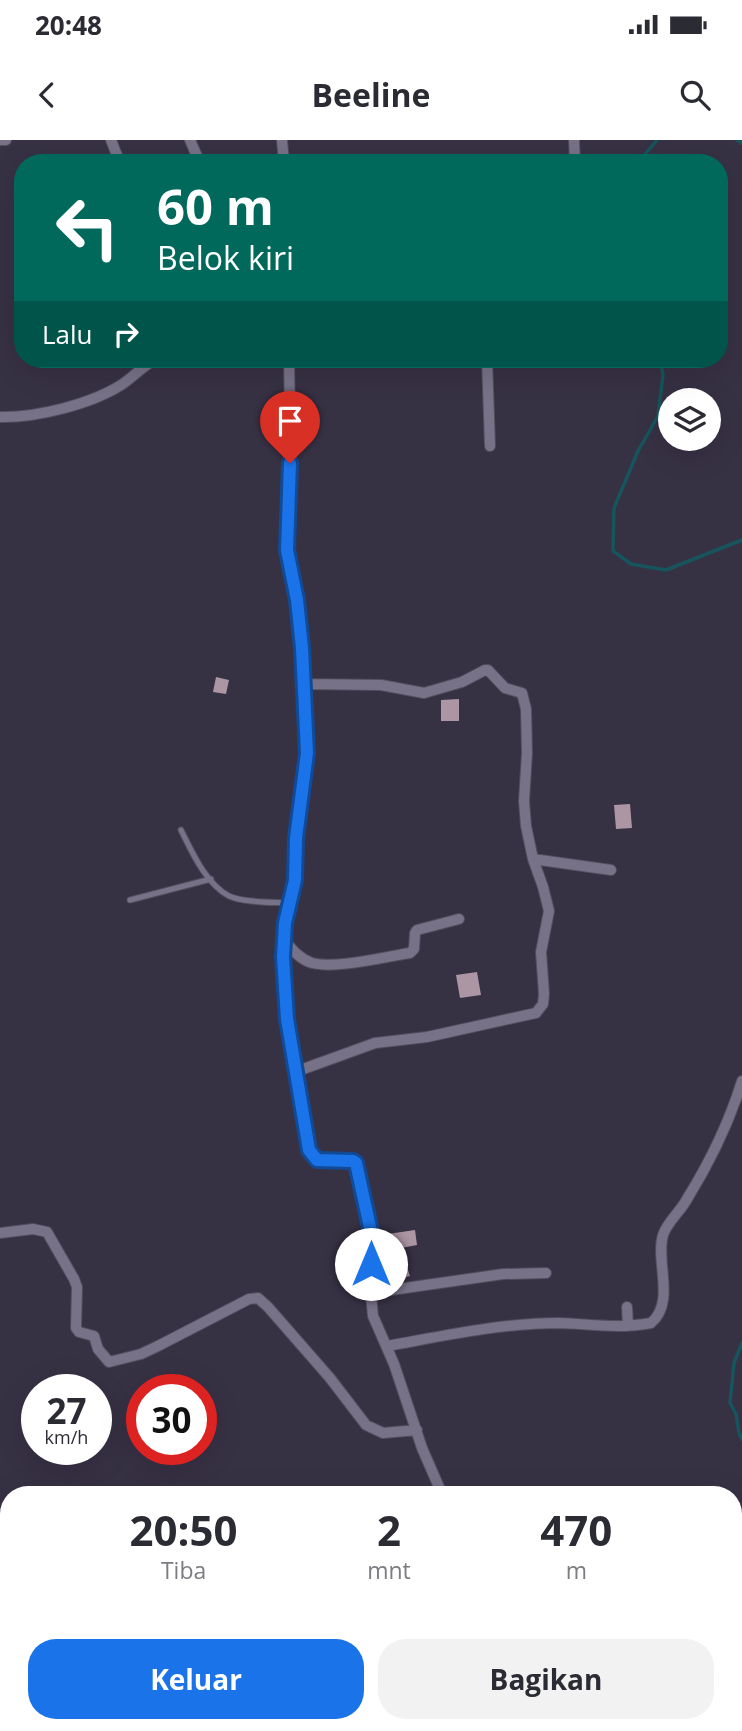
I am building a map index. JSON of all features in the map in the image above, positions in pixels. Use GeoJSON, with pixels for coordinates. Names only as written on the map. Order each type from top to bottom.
{"type":"FeatureCollection","features":[{"type":"Feature","properties":{"kind":"street"},"geometry":{"type":"LineString","coordinates":[[0,140],[6,140]]}},
{"type":"Feature","properties":{"kind":"street"},"geometry":{"type":"LineString","coordinates":[[0,417],[50,413],[105,393],[145,368]]}},
{"type":"Feature","properties":{"kind":"street"},"geometry":{"type":"LineString","coordinates":[[289,368],[291,477],[287,538],[297,600],[307,753],[296,838],[295,880],[283,939],[285,998],[309,1150],[317,1160],[353,1161],[357,1165],[373,1241],[369,1275],[373,1316],[387,1346],[438,1486]]}},
{"type":"Feature","properties":{"kind":"street"},"geometry":{"type":"LineString","coordinates":[[487,368],[490,446]]}},
{"type":"Feature","properties":{"kind":"street"},"geometry":{"type":"LineString","coordinates":[[295,1072],[375,1043],[427,1037],[529,1016],[540,1011],[545,984],[541,952],[549,911],[533,859],[524,801],[527,753],[525,701],[522,693],[505,688],[486,670],[447,688],[424,693],[382,685],[303,684]]}},
{"type":"Feature","properties":{"kind":"street"},"geometry":{"type":"LineString","coordinates":[[533,859],[611,870]]}},
{"type":"Feature","properties":{"kind":"street"},"geometry":{"type":"LineString","coordinates":[[283,939],[299,956],[310,962],[362,961],[410,953],[414,949],[415,933],[418,930],[459,919]]}},
{"type":"Feature","properties":{"kind":"street"},"geometry":{"type":"LineString","coordinates":[[387,1346],[481,1329],[559,1324],[650,1324],[659,1315],[663,1297],[664,1231],[685,1203],[709,1162],[742,1081]]}},
{"type":"Feature","properties":{"kind":"street"},"geometry":{"type":"LineString","coordinates":[[0,1233],[33,1228],[47,1232],[77,1287],[76,1328],[79,1332],[95,1337],[98,1349],[110,1362],[141,1353],[249,1298],[258,1298],[330,1378],[366,1425],[383,1433],[417,1430]]}},
{"type":"Feature","properties":{"kind":"street"},"geometry":{"type":"LineString","coordinates":[[370,1293],[503,1274],[546,1273]]}},
{"type":"Feature","properties":{"kind":"street"},"geometry":{"type":"LineString","coordinates":[[627,1307],[628,1326]]}},
{"type":"Feature","properties":{"kind":"lane"},"geometry":{"type":"LineString","coordinates":[[181,830],[199,863],[228,896],[290,903]]}},
{"type":"Feature","properties":{"kind":"lane"},"geometry":{"type":"LineString","coordinates":[[130,900],[211,879]]}},
{"type":"Feature","properties":{"kind":"building"},"geometry":{"type":"Polygon","coordinates":[[[216,677],[229,680],[226,694],[213,692],[216,677]]]}},
{"type":"Feature","properties":{"kind":"building"},"geometry":{"type":"Polygon","coordinates":[[[459,699],[459,721],[441,721],[441,700],[459,699]]]}},
{"type":"Feature","properties":{"kind":"building"},"geometry":{"type":"Polygon","coordinates":[[[630,804],[632,828],[616,829],[614,805],[630,804]]]}},
{"type":"Feature","properties":{"kind":"building"},"geometry":{"type":"Polygon","coordinates":[[[477,972],[481,995],[460,998],[456,975],[477,972]]]}},
{"type":"Feature","properties":{"kind":"building"},"geometry":{"type":"Polygon","coordinates":[[[415,1230],[417,1245],[401,1248],[410,1276],[382,1283],[378,1269],[385,1267],[381,1235],[415,1230]]]}},
{"type":"Feature","properties":{"kind":"waterway"},"geometry":{"type":"LineString","coordinates":[[645,154],[657,140]]}},
{"type":"Feature","properties":{"kind":"waterway"},"geometry":{"type":"LineString","coordinates":[[737,140],[742,143]]}},
{"type":"Feature","properties":{"kind":"waterway"},"geometry":{"type":"LineString","coordinates":[[662,368],[658,416],[638,451],[614,508],[613,551],[631,564],[666,570],[742,540]]}},
{"type":"Feature","properties":{"kind":"waterway"},"geometry":{"type":"LineString","coordinates":[[742,1343],[734,1363],[730,1403],[736,1414],[742,1439]]}},
{"type":"Feature","properties":{"kind":"route"},"geometry":{"type":"LineString","coordinates":[[290,463],[287,550],[297,600],[302,648],[307,753],[296,838],[295,880],[283,939],[287,1019],[309,1150],[317,1160],[356,1163],[373,1241],[371,1264]]}}]}
